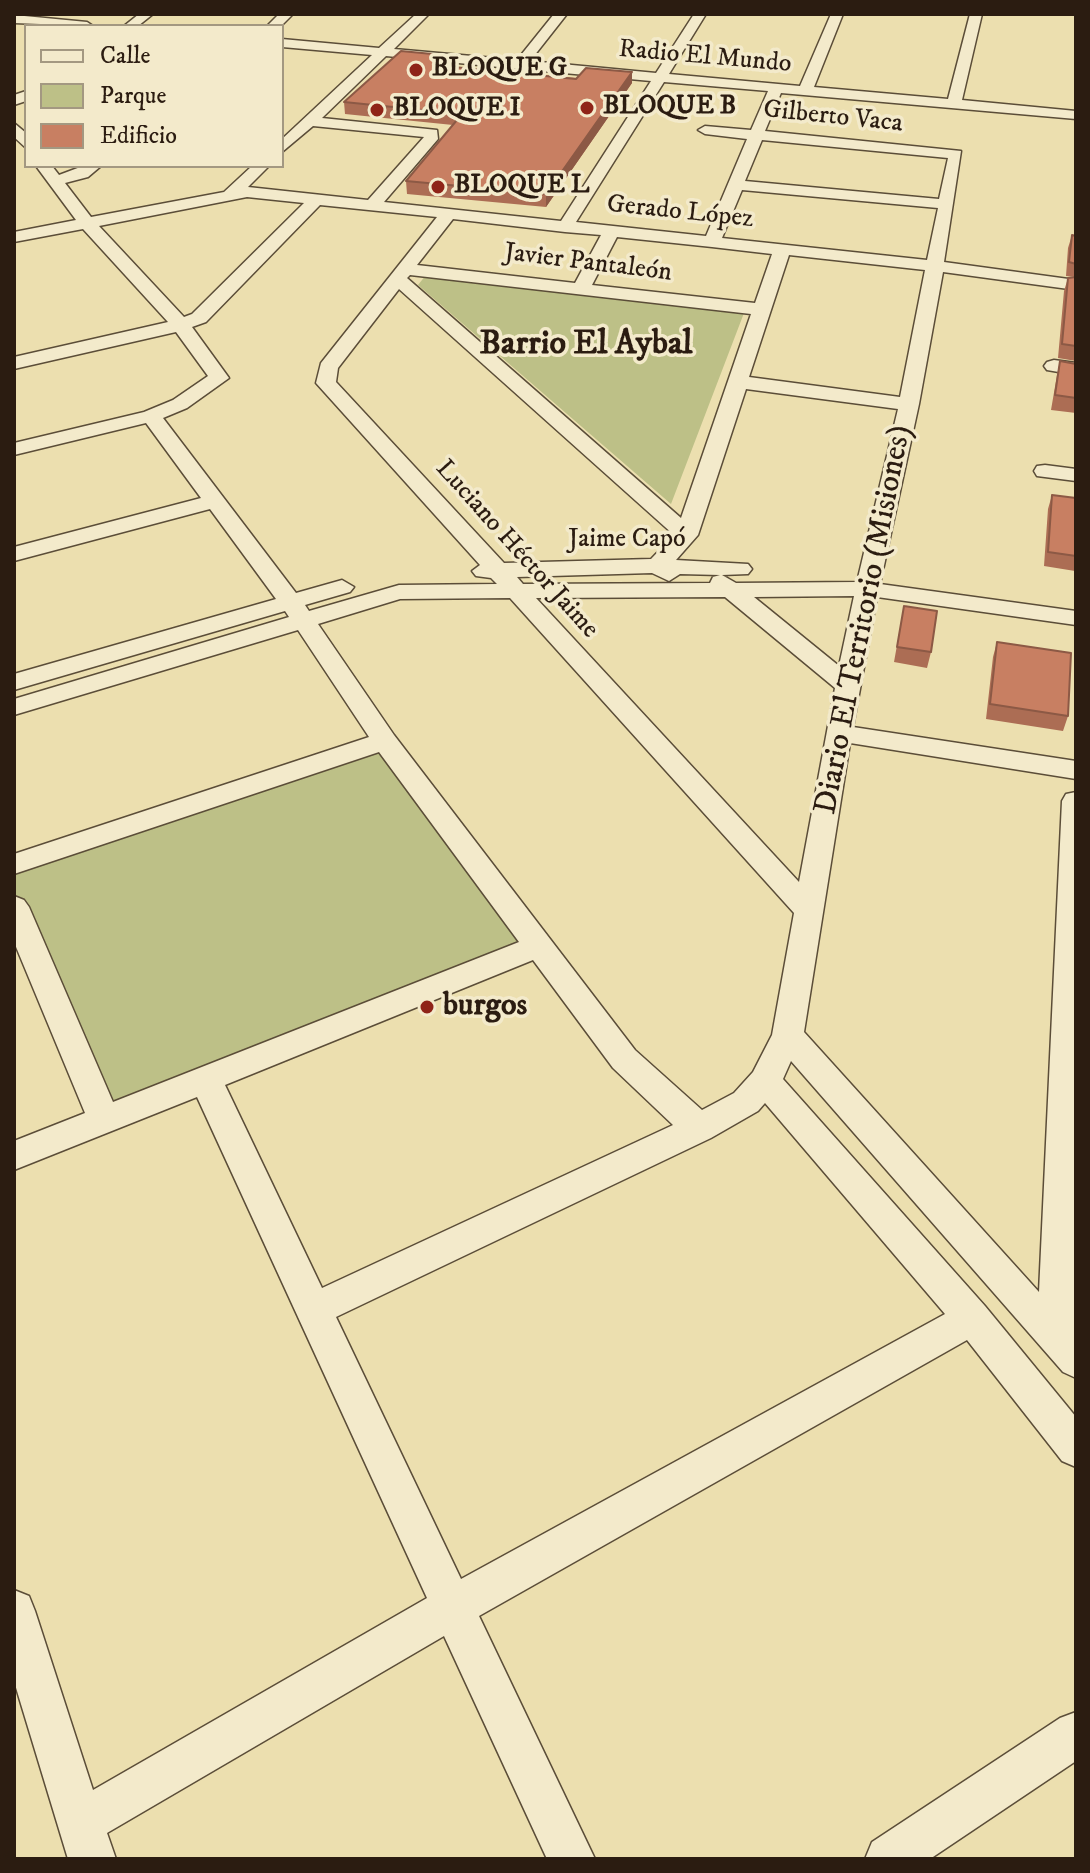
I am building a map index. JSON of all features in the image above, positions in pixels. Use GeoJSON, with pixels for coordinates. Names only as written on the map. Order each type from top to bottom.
{"type":"FeatureCollection","features":[{"type":"Feature","properties":{"kind":"street"},"geometry":{"type":"LineString","coordinates":[[284,145],[423,14]]}},
{"type":"Feature","properties":{"kind":"street"},"geometry":{"type":"LineString","coordinates":[[520,65],[561,14]]}},
{"type":"Feature","properties":{"kind":"street"},"geometry":{"type":"LineString","coordinates":[[565,227],[700,14]]}},
{"type":"Feature","properties":{"kind":"street"},"geometry":{"type":"LineString","coordinates":[[805,91],[837,14]]}},
{"type":"Feature","properties":{"kind":"street"},"geometry":{"type":"LineString","coordinates":[[954,104],[976,14]]}},
{"type":"Feature","properties":{"kind":"street"},"geometry":{"type":"LineString","coordinates":[[14,19],[66,24]]}},
{"type":"Feature","properties":{"kind":"street","name":"Radio El Mundo"},"geometry":{"type":"LineString","coordinates":[[284,43],[1076,115]]}},
{"type":"Feature","properties":{"kind":"street"},"geometry":{"type":"LineString","coordinates":[[712,242],[776,88]]}},
{"type":"Feature","properties":{"kind":"street"},"geometry":{"type":"LineString","coordinates":[[310,121],[432,133],[433,136],[373,205]]}},
{"type":"Feature","properties":{"kind":"street","name":"Gilberto Vaca"},"geometry":{"type":"LineString","coordinates":[[705,130],[956,154]]}},
{"type":"Feature","properties":{"kind":"street","name":"Diario El Territorio (Misiones)"},"geometry":{"type":"LineString","coordinates":[[765,1081],[788,1035],[839,733],[869,578],[909,404],[936,266],[944,204],[956,154]]}},
{"type":"Feature","properties":{"kind":"street"},"geometry":{"type":"LineString","coordinates":[[14,449],[151,416],[180,404],[219,378],[181,325],[87,223],[46,168]]}},
{"type":"Feature","properties":{"kind":"street"},"geometry":{"type":"LineString","coordinates":[[56,181],[82,174],[90,168]]}},
{"type":"Feature","properties":{"kind":"street"},"geometry":{"type":"LineString","coordinates":[[230,195],[259,168]]}},
{"type":"Feature","properties":{"kind":"street"},"geometry":{"type":"LineString","coordinates":[[736,185],[944,204]]}},
{"type":"Feature","properties":{"kind":"street","name":"Gerado López"},"geometry":{"type":"LineString","coordinates":[[14,237],[247,192],[936,266],[1076,285]]}},
{"type":"Feature","properties":{"kind":"street"},"geometry":{"type":"LineString","coordinates":[[17,357],[181,325],[210,310],[317,199]]}},
{"type":"Feature","properties":{"kind":"street","name":"Luciano Héctor Jaime"},"geometry":{"type":"LineString","coordinates":[[449,213],[328,367],[326,383],[808,910]]}},
{"type":"Feature","properties":{"kind":"street"},"geometry":{"type":"LineString","coordinates":[[581,289],[612,231]]}},
{"type":"Feature","properties":{"kind":"street"},"geometry":{"type":"LineString","coordinates":[[695,590],[657,566],[687,535],[782,250]]}},
{"type":"Feature","properties":{"kind":"street"},"geometry":{"type":"LineString","coordinates":[[402,274],[687,535]]}},
{"type":"Feature","properties":{"kind":"street","name":"Javier Pantaleón"},"geometry":{"type":"LineString","coordinates":[[402,274],[581,289],[764,310]]}},
{"type":"Feature","properties":{"kind":"street"},"geometry":{"type":"LineString","coordinates":[[1054,366],[1076,369]]}},
{"type":"Feature","properties":{"kind":"street"},"geometry":{"type":"LineString","coordinates":[[739,382],[909,404]]}},
{"type":"Feature","properties":{"kind":"street"},"geometry":{"type":"LineString","coordinates":[[151,416],[296,612],[385,741],[624,1059],[699,1128]]}},
{"type":"Feature","properties":{"kind":"street"},"geometry":{"type":"LineString","coordinates":[[1045,471],[1076,475]]}},
{"type":"Feature","properties":{"kind":"street"},"geometry":{"type":"LineString","coordinates":[[14,554],[215,501]]}},
{"type":"Feature","properties":{"kind":"street","name":"Jaime Capó"},"geometry":{"type":"LineString","coordinates":[[296,612],[393,573],[657,566],[869,578]]}},
{"type":"Feature","properties":{"kind":"street"},"geometry":{"type":"LineString","coordinates":[[708,569],[726,588],[849,687]]}},
{"type":"Feature","properties":{"kind":"street"},"geometry":{"type":"LineString","coordinates":[[869,578],[1076,597]]}},
{"type":"Feature","properties":{"kind":"street"},"geometry":{"type":"LineString","coordinates":[[869,578],[1076,618]]}},
{"type":"Feature","properties":{"kind":"street","name":"Jaime Capó"},"geometry":{"type":"LineString","coordinates":[[296,612],[399,592],[695,590],[869,578]]}},
{"type":"Feature","properties":{"kind":"street"},"geometry":{"type":"LineString","coordinates":[[14,682],[296,612]]}},
{"type":"Feature","properties":{"kind":"street"},"geometry":{"type":"LineString","coordinates":[[14,707],[296,612]]}},
{"type":"Feature","properties":{"kind":"street"},"geometry":{"type":"LineString","coordinates":[[839,733],[1076,770]]}},
{"type":"Feature","properties":{"kind":"street"},"geometry":{"type":"LineString","coordinates":[[14,864],[385,741]]}},
{"type":"Feature","properties":{"kind":"street"},"geometry":{"type":"LineString","coordinates":[[1066,1348],[1076,801]]}},
{"type":"Feature","properties":{"kind":"street"},"geometry":{"type":"LineString","coordinates":[[14,907],[104,1119]]}},
{"type":"Feature","properties":{"kind":"street"},"geometry":{"type":"LineString","coordinates":[[14,1156],[539,946]]}},
{"type":"Feature","properties":{"kind":"street"},"geometry":{"type":"LineString","coordinates":[[788,1035],[1066,1348]]}},
{"type":"Feature","properties":{"kind":"street"},"geometry":{"type":"LineString","coordinates":[[205,1078],[571,1859]]}},
{"type":"Feature","properties":{"kind":"street"},"geometry":{"type":"LineString","coordinates":[[313,1310],[699,1128],[746,1102],[765,1081],[972,1318],[1076,1448]]}},
{"type":"Feature","properties":{"kind":"street"},"geometry":{"type":"LineString","coordinates":[[14,1611],[87,1841],[451,1608],[972,1318]]}},
{"type":"Feature","properties":{"kind":"street"},"geometry":{"type":"LineString","coordinates":[[889,1859],[1076,1734]]}},
{"type":"Feature","properties":{"kind":"green space"},"geometry":{"type":"Polygon","coordinates":[[[426,275],[744,313],[671,504],[418,285],[426,275]]]}},
{"type":"Feature","properties":{"kind":"green space"},"geometry":{"type":"Polygon","coordinates":[[[385,742],[536,944],[104,1118],[14,905],[14,864],[385,742]]]}},
{"type":"Feature","properties":{"kind":"building"},"geometry":{"type":"Polygon","coordinates":[[[401,51],[443,55],[433,65],[576,79],[586,68],[632,72],[546,194],[406,181],[462,114],[344,102],[401,51]]]}},
{"type":"Feature","properties":{"kind":"building"},"geometry":{"type":"Polygon","coordinates":[[[1072,235],[1076,236],[1076,264],[1069,262],[1072,235]]]}},
{"type":"Feature","properties":{"kind":"building"},"geometry":{"type":"Polygon","coordinates":[[[1076,277],[1076,346],[1062,344],[1068,278],[1076,277]]]}},
{"type":"Feature","properties":{"kind":"building"},"geometry":{"type":"Polygon","coordinates":[[[1060,361],[1076,364],[1076,398],[1055,395],[1060,361]]]}},
{"type":"Feature","properties":{"kind":"building"},"geometry":{"type":"Polygon","coordinates":[[[1052,495],[1076,498],[1076,556],[1048,552],[1052,495]]]}},
{"type":"Feature","properties":{"kind":"building"},"geometry":{"type":"Polygon","coordinates":[[[904,606],[937,611],[931,652],[897,647],[904,606]]]}},
{"type":"Feature","properties":{"kind":"building"},"geometry":{"type":"Polygon","coordinates":[[[997,642],[1071,653],[1068,716],[990,704],[997,642]]]}},
{"type":"Feature","properties":{"kind":"place","name":"BLOQUE G"},"geometry":{"type":"Point","coordinates":[416,70]}},
{"type":"Feature","properties":{"kind":"place","name":"BLOQUE B"},"geometry":{"type":"Point","coordinates":[587,108]}},
{"type":"Feature","properties":{"kind":"place","name":"BLOQUE I"},"geometry":{"type":"Point","coordinates":[377,110]}},
{"type":"Feature","properties":{"kind":"place","name":"BLOQUE L"},"geometry":{"type":"Point","coordinates":[438,187]}},
{"type":"Feature","properties":{"kind":"place","name":"burgos"},"geometry":{"type":"Point","coordinates":[427,1007]}},
{"type":"Feature","properties":{"kind":"district","name":"Barrio El Aybal"},"geometry":{"type":"Point","coordinates":[586,346]}}]}
